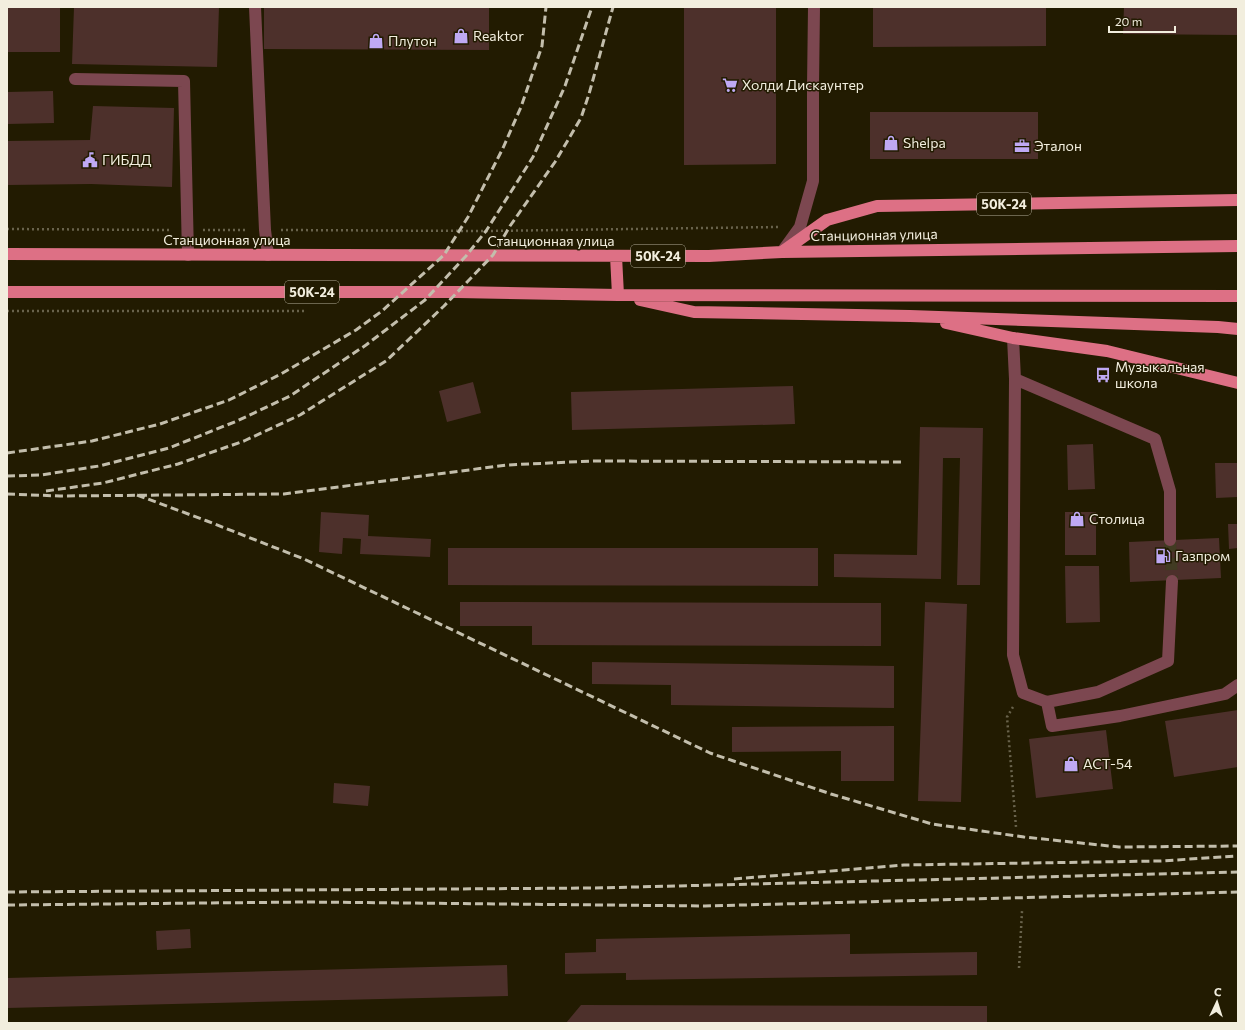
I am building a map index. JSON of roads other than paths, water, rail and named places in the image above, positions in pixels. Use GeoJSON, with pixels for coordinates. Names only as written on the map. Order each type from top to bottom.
{"type":"FeatureCollection","features":[{"type":"Feature","properties":{"kind":"main road","name":"50К-24"},"geometry":{"type":"LineString","coordinates":[[782,252],[826,220],[877,206],[1238,200]]}},
{"type":"Feature","properties":{"kind":"main road","name":"Станционная улица"},"geometry":{"type":"LineString","coordinates":[[7,254],[709,256],[782,252],[1238,246]]}},
{"type":"Feature","properties":{"kind":"main road"},"geometry":{"type":"LineString","coordinates":[[616,256],[618,295],[1238,296]]}},
{"type":"Feature","properties":{"kind":"main road","name":"50К-24"},"geometry":{"type":"LineString","coordinates":[[7,292],[458,292],[618,295],[694,312],[837,316],[910,316],[1013,338],[1107,351],[1238,383]]}},
{"type":"Feature","properties":{"kind":"main road"},"geometry":{"type":"LineString","coordinates":[[910,316],[1218,327],[1238,329]]}},
{"type":"Feature","properties":{"kind":"street"},"geometry":{"type":"LineString","coordinates":[[255,7],[265,230],[268,255]]}},
{"type":"Feature","properties":{"kind":"street"},"geometry":{"type":"LineString","coordinates":[[782,252],[800,227],[813,181],[814,7]]}},
{"type":"Feature","properties":{"kind":"street"},"geometry":{"type":"LineString","coordinates":[[74,79],[184,81],[188,255]]}},
{"type":"Feature","properties":{"kind":"street"},"geometry":{"type":"LineString","coordinates":[[1013,338],[1015,379],[1013,655],[1023,693],[1047,702],[1098,692],[1168,661],[1172,581]]}},
{"type":"Feature","properties":{"kind":"street"},"geometry":{"type":"LineString","coordinates":[[1015,379],[1155,439],[1170,491],[1170,540]]}},
{"type":"Feature","properties":{"kind":"street"},"geometry":{"type":"LineString","coordinates":[[1047,702],[1052,726],[1120,716],[1225,694],[1238,684]]}},
{"type":"Feature","properties":{"kind":"tunnel"},"geometry":{"type":"LineString","coordinates":[[1170,540],[1172,581]]}},
{"type":"Feature","properties":{"kind":"railway"},"geometry":{"type":"LineString","coordinates":[[7,453],[92,441],[160,424],[229,400],[281,374],[356,330],[382,311],[444,255],[468,217],[503,148],[521,107],[542,46],[546,7]]}},
{"type":"Feature","properties":{"kind":"railway"},"geometry":{"type":"LineString","coordinates":[[7,476],[41,475],[99,466],[169,448],[237,421],[290,396],[366,345],[425,300],[466,256],[486,231],[533,157],[565,86],[592,7]]}},
{"type":"Feature","properties":{"kind":"railway"},"geometry":{"type":"LineString","coordinates":[[46,491],[103,483],[178,464],[244,441],[300,415],[386,361],[444,306],[493,255],[510,226],[555,162],[581,118],[613,7]]}},
{"type":"Feature","properties":{"kind":"railway"},"geometry":{"type":"LineString","coordinates":[[7,494],[60,496],[284,494],[507,465],[593,461],[903,462]]}},
{"type":"Feature","properties":{"kind":"railway"},"geometry":{"type":"LineString","coordinates":[[137,495],[304,559],[710,753],[831,794],[932,824],[1024,837],[1119,847],[1238,846]]}},
{"type":"Feature","properties":{"kind":"railway"},"geometry":{"type":"LineString","coordinates":[[734,879],[904,865],[1160,861],[1238,856]]}},
{"type":"Feature","properties":{"kind":"railway"},"geometry":{"type":"LineString","coordinates":[[7,892],[594,888],[1238,872]]}},
{"type":"Feature","properties":{"kind":"railway"},"geometry":{"type":"LineString","coordinates":[[7,905],[306,902],[705,906],[1238,892]]}},
{"type":"Feature","properties":{"kind":"place","name":"Reaktor"},"geometry":{"type":"Point","coordinates":[461,36]}},
{"type":"Feature","properties":{"kind":"place","name":"Плутон"},"geometry":{"type":"Point","coordinates":[376,41]}},
{"type":"Feature","properties":{"kind":"place","name":"Холди Дискаунтер"},"geometry":{"type":"Point","coordinates":[730,85]}},
{"type":"Feature","properties":{"kind":"place","name":"Shelpa"},"geometry":{"type":"Point","coordinates":[891,143]}},
{"type":"Feature","properties":{"kind":"place","name":"Эталон"},"geometry":{"type":"Point","coordinates":[1022,146]}},
{"type":"Feature","properties":{"kind":"place","name":"ГИБДД"},"geometry":{"type":"Point","coordinates":[90,160]}},
{"type":"Feature","properties":{"kind":"place","name":"Музыкальная школа"},"geometry":{"type":"Point","coordinates":[1103,375]}},
{"type":"Feature","properties":{"kind":"place","name":"Столица"},"geometry":{"type":"Point","coordinates":[1077,519]}},
{"type":"Feature","properties":{"kind":"place","name":"Газпром"},"geometry":{"type":"Point","coordinates":[1163,556]}},
{"type":"Feature","properties":{"kind":"place","name":"АСТ-54"},"geometry":{"type":"Point","coordinates":[1071,764]}}]}
